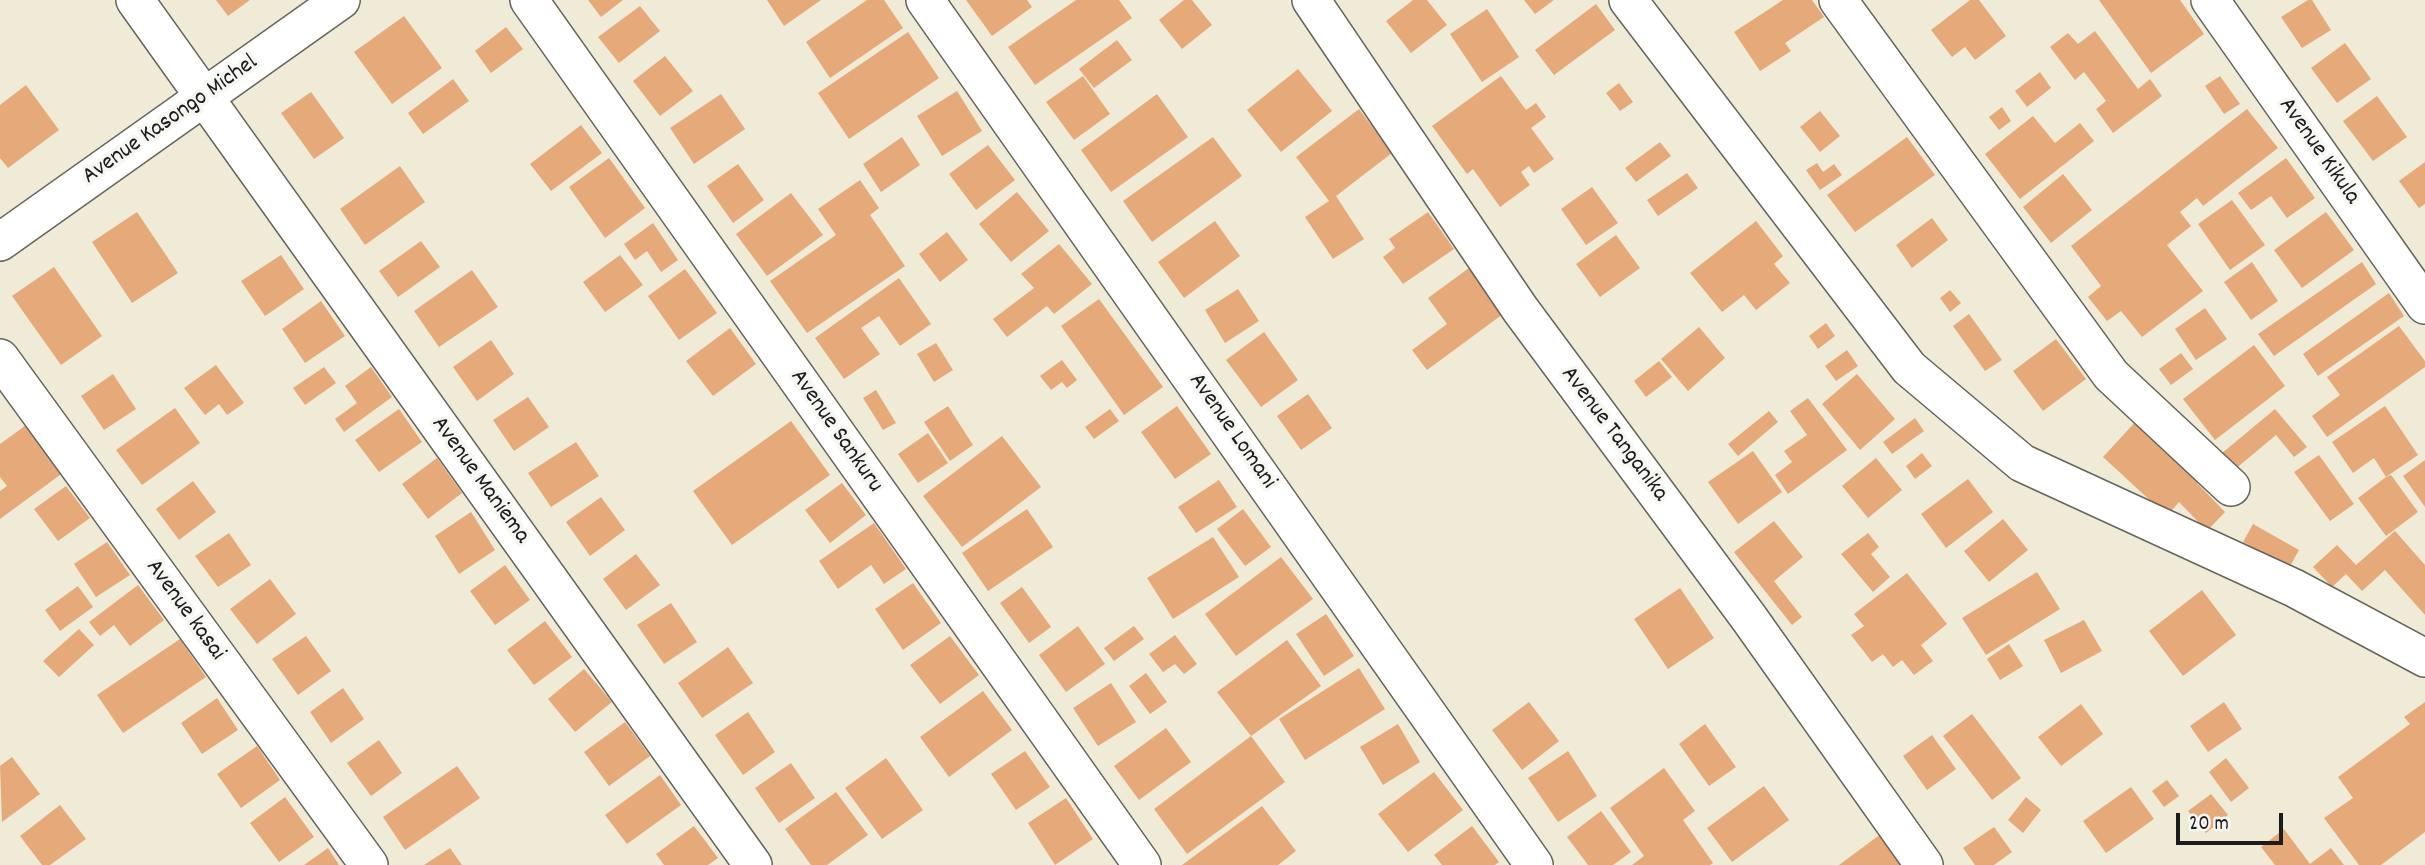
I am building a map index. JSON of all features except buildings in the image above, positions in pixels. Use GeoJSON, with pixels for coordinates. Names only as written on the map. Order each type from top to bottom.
{"type":"FeatureCollection","features":[{"type":"Feature","properties":{"kind":"street","name":"Avenue Maniema"},"geometry":{"type":"LineString","coordinates":[[135,0],[753,865]]}},
{"type":"Feature","properties":{"kind":"street","name":"Avenue Kasongo Michel"},"geometry":{"type":"LineString","coordinates":[[0,242],[341,0]]}},
{"type":"Feature","properties":{"kind":"street","name":"Avenue Sankuru"},"geometry":{"type":"LineString","coordinates":[[528,0],[1142,865]]}},
{"type":"Feature","properties":{"kind":"street","name":"Avenue Lomani"},"geometry":{"type":"LineString","coordinates":[[925,0],[1534,865]]}},
{"type":"Feature","properties":{"kind":"street","name":"Avenue Tanganika"},"geometry":{"type":"LineString","coordinates":[[1311,0],[1520,309],[1749,618],[1924,865]]}},
{"type":"Feature","properties":{"kind":"street"},"geometry":{"type":"LineString","coordinates":[[1628,0],[1909,368],[2022,463],[2294,588],[2425,658]]}},
{"type":"Feature","properties":{"kind":"street"},"geometry":{"type":"LineString","coordinates":[[1838,0],[2111,375],[2231,487]]}},
{"type":"Feature","properties":{"kind":"street","name":"Avenue Kikula"},"geometry":{"type":"LineString","coordinates":[[2210,0],[2425,304]]}},
{"type":"Feature","properties":{"kind":"street","name":"Avenue kasai"},"geometry":{"type":"LineString","coordinates":[[0,358],[369,865]]}}]}
